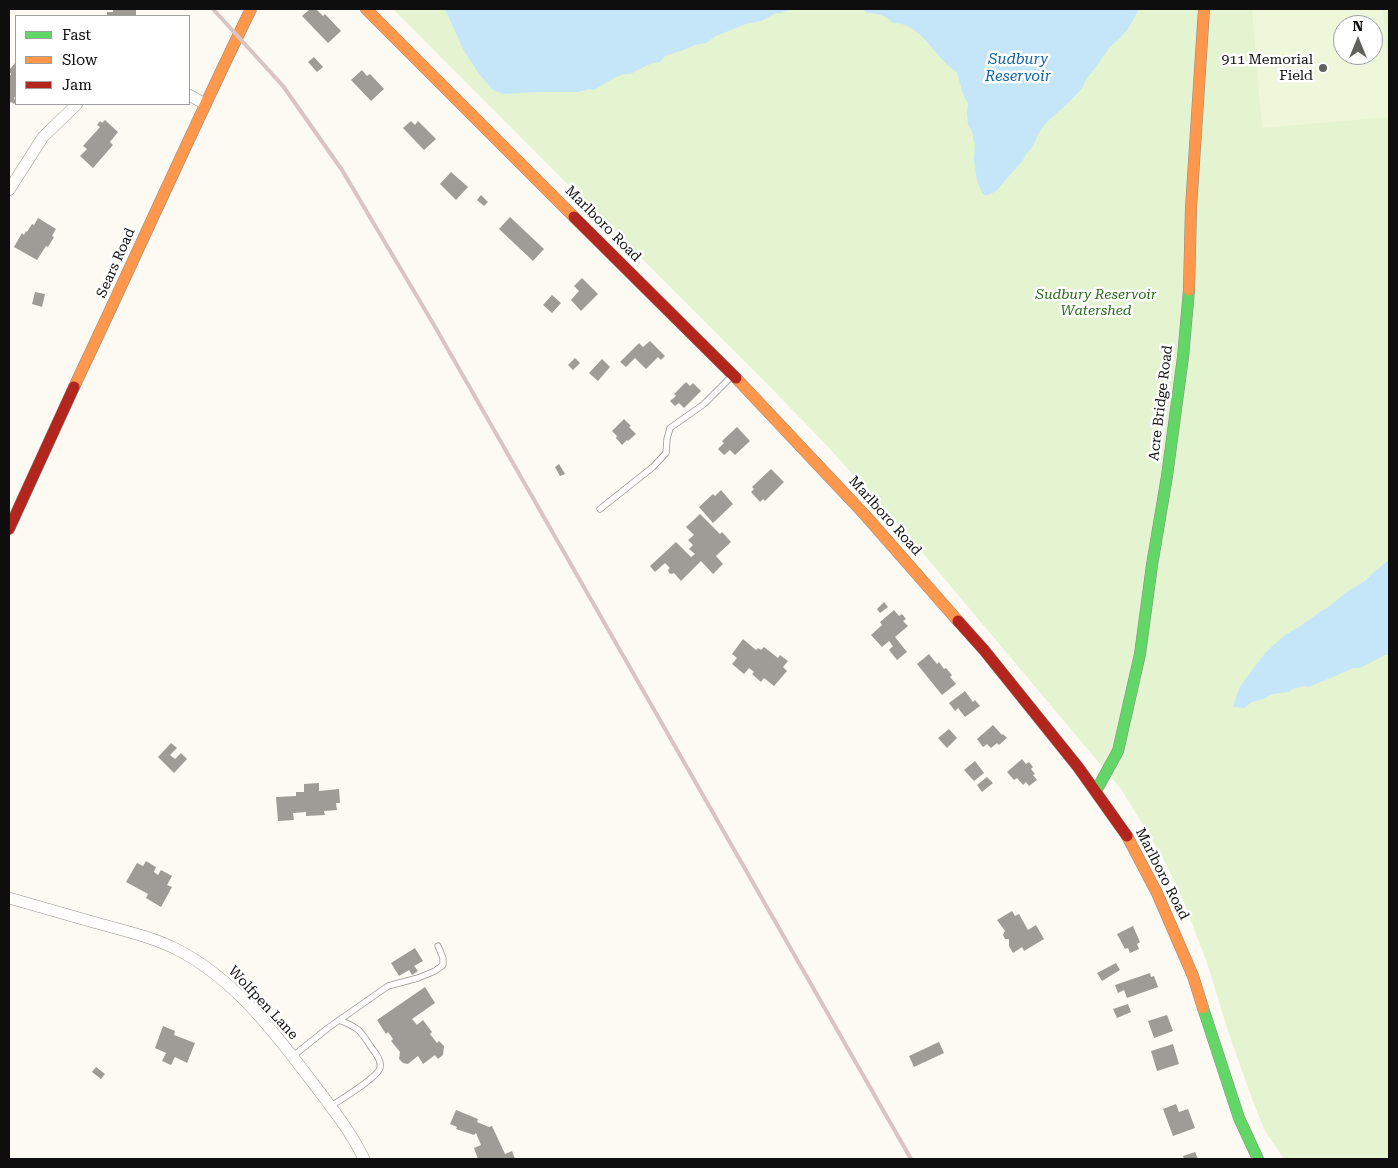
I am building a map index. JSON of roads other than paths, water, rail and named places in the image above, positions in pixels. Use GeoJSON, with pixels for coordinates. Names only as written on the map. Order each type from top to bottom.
{"type":"FeatureCollection","features":[{"type":"Feature","properties":{"kind":"main road","name":"Sears Road"},"geometry":{"type":"LineString","coordinates":[[9,529],[52,433],[126,281],[205,104],[251,9]]}},
{"type":"Feature","properties":{"kind":"main road","name":"Marlboro Road"},"geometry":{"type":"LineString","coordinates":[[366,9],[734,375],[865,515],[984,650],[1078,767],[1130,840],[1182,948],[1239,1118],[1258,1159]]}},
{"type":"Feature","properties":{"kind":"main road","name":"Acre Bridge Road"},"geometry":{"type":"LineString","coordinates":[[1096,791],[1118,751],[1140,654],[1167,476],[1183,357],[1188,298],[1204,9]]}},
{"type":"Feature","properties":{"kind":"main road","name":"Marlboro Road"},"geometry":{"type":"LineString","coordinates":[[1248,1136],[1250,1159]]}},
{"type":"Feature","properties":{"kind":"street"},"geometry":{"type":"LineString","coordinates":[[190,96],[205,104]]}},
{"type":"Feature","properties":{"kind":"street"},"geometry":{"type":"LineString","coordinates":[[9,190],[43,137],[75,105]]}},
{"type":"Feature","properties":{"kind":"street","name":"Wolfpen Lane"},"geometry":{"type":"LineString","coordinates":[[9,898],[143,936],[175,949],[216,974],[241,997],[292,1056],[351,1135],[364,1159]]}},
{"type":"Feature","properties":{"kind":"lane"},"geometry":{"type":"LineString","coordinates":[[600,509],[652,467],[666,453],[670,428],[704,404],[734,375]]}},
{"type":"Feature","properties":{"kind":"lane"},"geometry":{"type":"LineString","coordinates":[[292,1056],[388,986],[418,978],[443,965],[443,958],[438,946]]}},
{"type":"Feature","properties":{"kind":"lane"},"geometry":{"type":"LineString","coordinates":[[330,1106],[364,1084],[377,1074],[380,1068],[380,1060],[361,1032],[354,1026],[340,1020]]}},
{"type":"Feature","properties":{"kind":"water"},"geometry":{"type":"Polygon","coordinates":[[[445,9],[790,9],[716,36],[706,43],[665,56],[660,62],[614,78],[594,90],[503,94],[493,90],[479,74],[463,49],[445,9]]]}},
{"type":"Feature","properties":{"kind":"water","name":"Sudbury Reservoir"},"geometry":{"type":"Polygon","coordinates":[[[863,9],[1139,9],[1128,29],[1110,47],[1087,78],[1082,88],[1041,129],[1031,149],[996,191],[986,196],[982,193],[977,180],[974,160],[975,144],[968,124],[968,103],[957,72],[913,29],[893,23],[881,15],[867,13],[863,9]]]}},
{"type":"Feature","properties":{"kind":"water"},"geometry":{"type":"Polygon","coordinates":[[[1389,560],[1389,655],[1309,687],[1304,686],[1292,689],[1289,692],[1273,694],[1252,702],[1244,708],[1233,707],[1239,689],[1266,652],[1285,635],[1365,581],[1389,560]]]}},
{"type":"Feature","properties":{"kind":"railway"},"geometry":{"type":"LineString","coordinates":[[213,9],[283,86],[342,170],[434,325],[911,1159]]}},
{"type":"Feature","properties":{"kind":"place","name":"911 Memorial Field"},"geometry":{"type":"Point","coordinates":[1323,68]}},
{"type":"Feature","properties":{"kind":"park label","name":"Sudbury Reservoir Watershed"},"geometry":{"type":"Point","coordinates":[1096,304]}}]}
